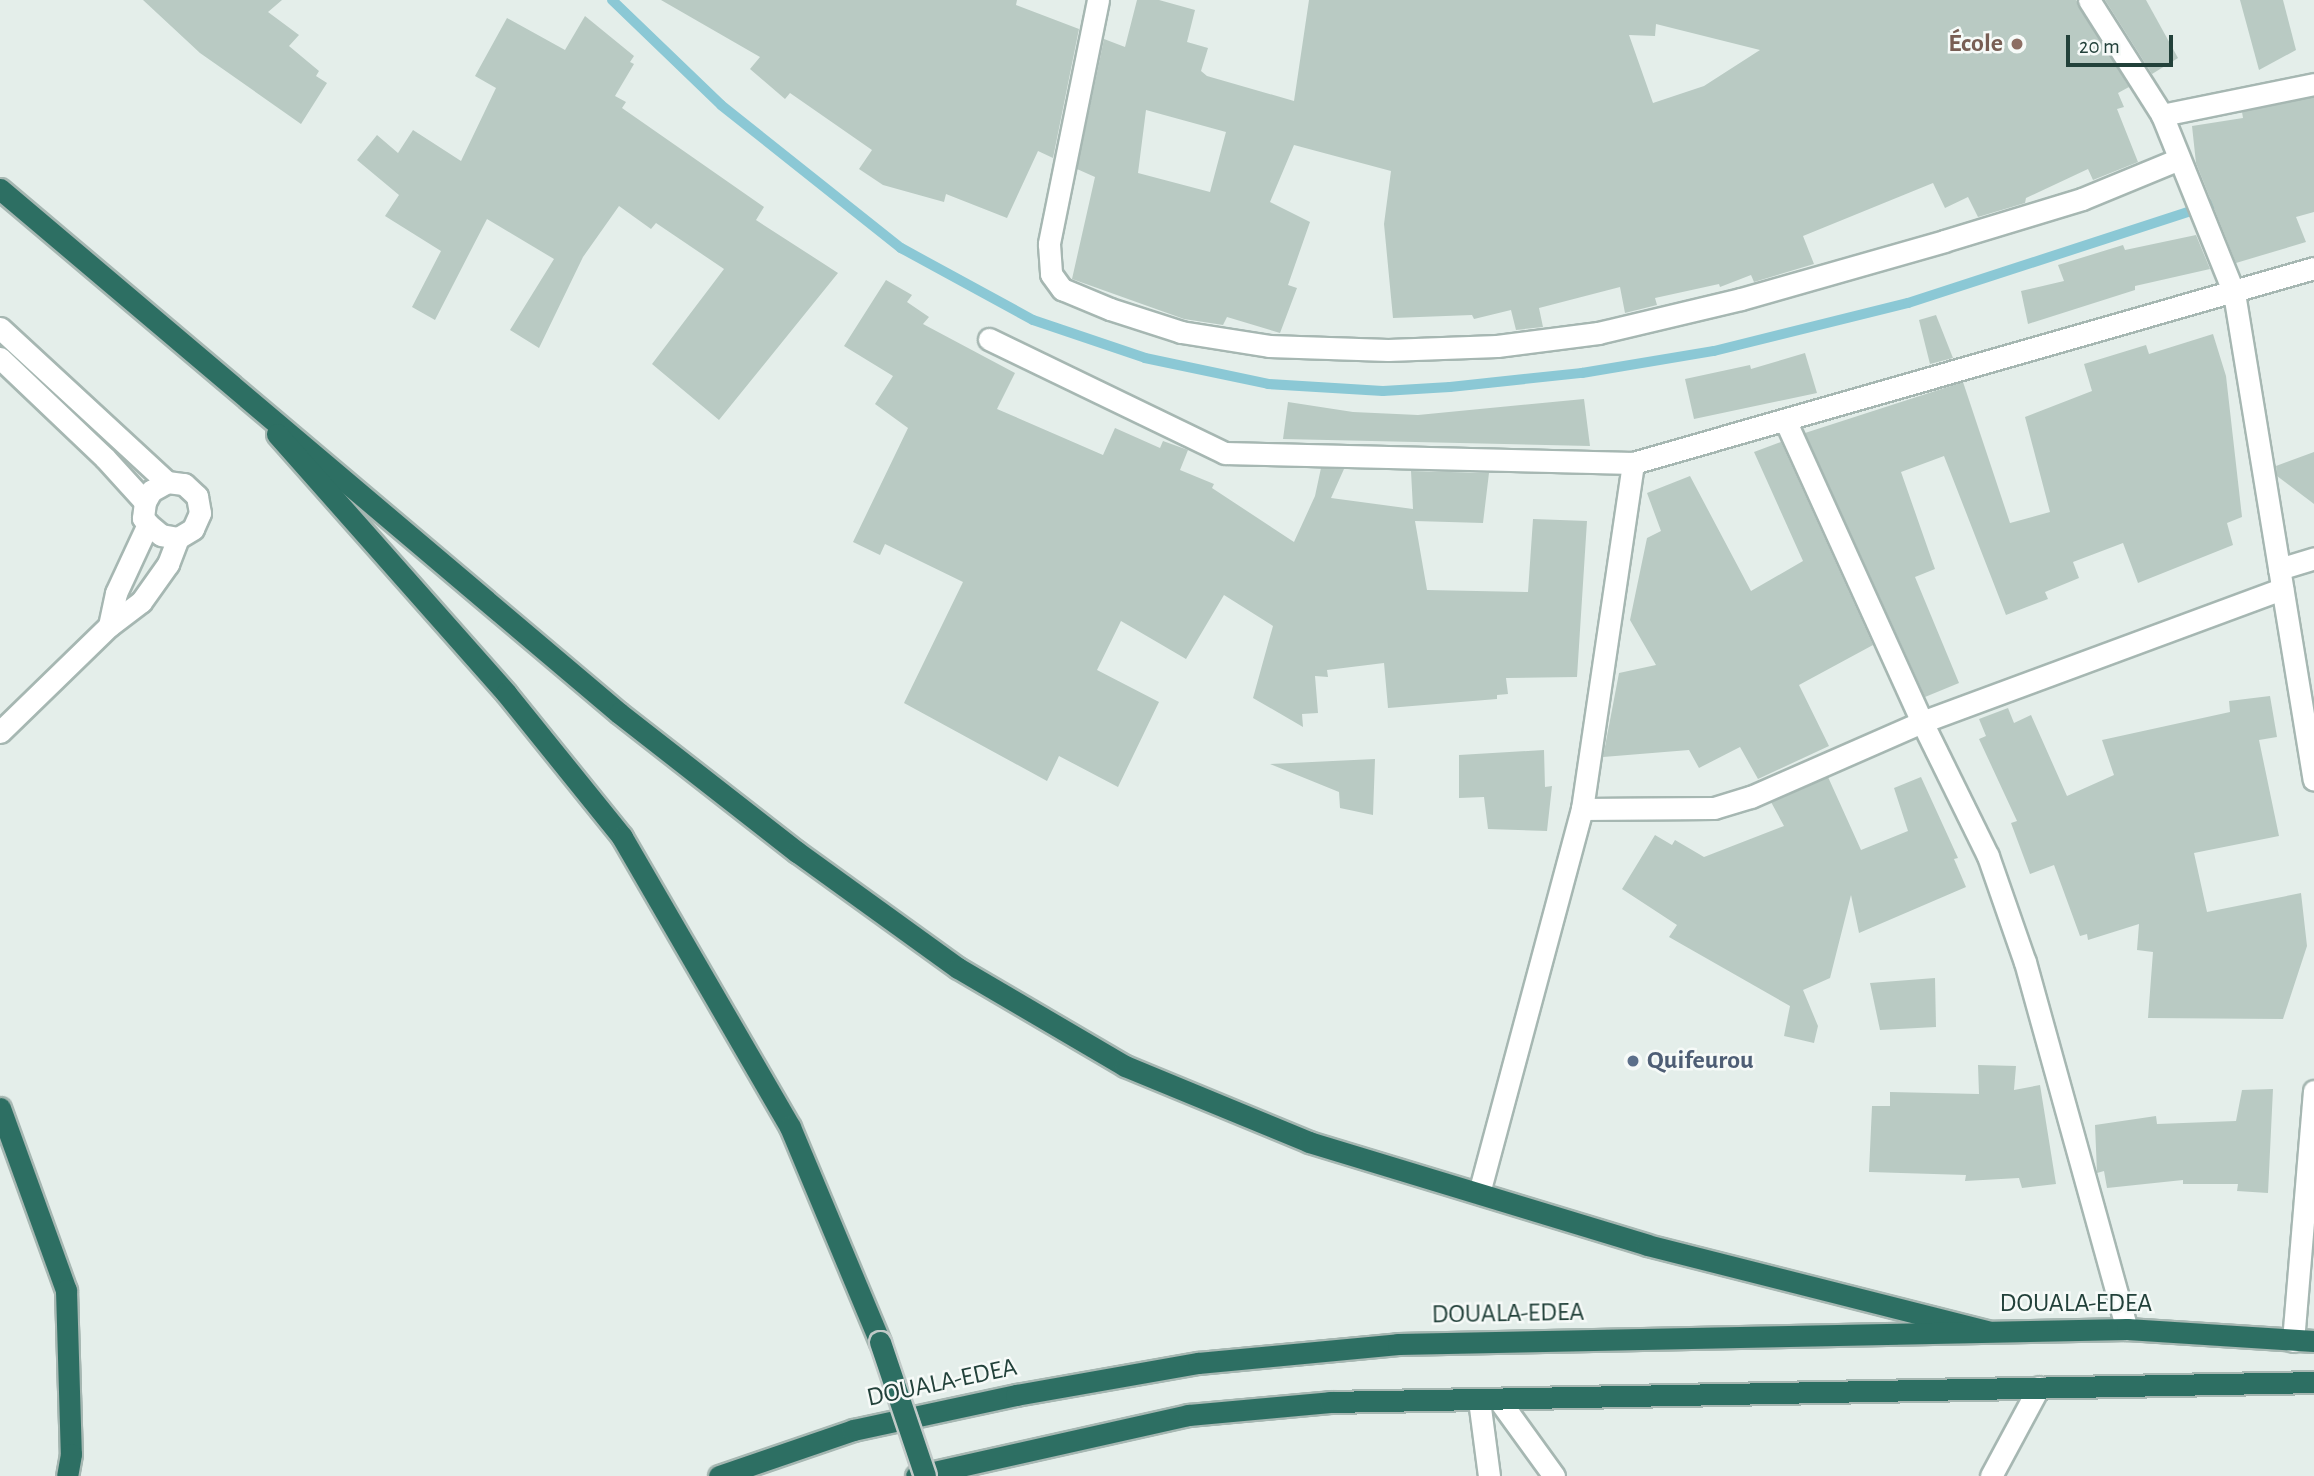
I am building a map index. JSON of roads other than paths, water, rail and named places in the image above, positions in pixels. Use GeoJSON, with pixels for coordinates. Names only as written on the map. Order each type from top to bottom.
{"type":"FeatureCollection","features":[{"type":"Feature","properties":{"kind":"highway"},"geometry":{"type":"LineString","coordinates":[[0,188],[222,372],[619,713],[797,852],[958,968],[1125,1066],[1309,1142],[1647,1245],[1986,1331]]}},
{"type":"Feature","properties":{"kind":"highway"},"geometry":{"type":"LineString","coordinates":[[222,372],[506,693],[622,837],[790,1127],[880,1342],[925,1476]]}},
{"type":"Feature","properties":{"kind":"highway"},"geometry":{"type":"LineString","coordinates":[[0,1108],[65,1290],[71,1454],[67,1476]]}},
{"type":"Feature","properties":{"kind":"highway","name":"DOUALA-EDEA"},"geometry":{"type":"LineString","coordinates":[[719,1476],[853,1430],[1016,1395],[1198,1363],[1398,1344],[2127,1329],[2304,1341]]}},
{"type":"Feature","properties":{"kind":"highway"},"geometry":{"type":"LineString","coordinates":[[916,1476],[1188,1415],[1330,1402],[2314,1382]]}},
{"type":"Feature","properties":{"kind":"street"},"geometry":{"type":"LineString","coordinates":[[1098,0],[1049,244],[1051,274],[1062,289],[1110,309],[1181,332],[1269,346],[1388,350],[1497,346],[1598,333],[1741,299],[2183,168]]}},
{"type":"Feature","properties":{"kind":"street"},"geometry":{"type":"LineString","coordinates":[[2089,0],[2162,115],[2222,256],[2234,293],[2314,779]]}},
{"type":"Feature","properties":{"kind":"street"},"geometry":{"type":"LineString","coordinates":[[2162,115],[2314,85]]}},
{"type":"Feature","properties":{"kind":"street"},"geometry":{"type":"LineString","coordinates":[[989,339],[1234,454],[1633,463],[2314,268]]}},
{"type":"Feature","properties":{"kind":"street"},"geometry":{"type":"LineString","coordinates":[[0,328],[167,482],[184,484],[197,496],[200,513],[193,529],[178,538],[168,564],[141,602],[109,626],[0,732]]}},
{"type":"Feature","properties":{"kind":"street"},"geometry":{"type":"LineString","coordinates":[[0,358],[105,458],[145,502]]}},
{"type":"Feature","properties":{"kind":"street"},"geometry":{"type":"LineString","coordinates":[[1785,420],[1922,722],[1988,856],[2007,905],[2127,1329]]}},
{"type":"Feature","properties":{"kind":"street"},"geometry":{"type":"LineString","coordinates":[[1479,1193],[1582,809],[1633,463]]}},
{"type":"Feature","properties":{"kind":"street"},"geometry":{"type":"LineString","coordinates":[[167,482],[151,491],[145,502],[143,517],[161,535],[178,538]]}},
{"type":"Feature","properties":{"kind":"street"},"geometry":{"type":"LineString","coordinates":[[109,626],[116,593],[148,524]]}},
{"type":"Feature","properties":{"kind":"street"},"geometry":{"type":"LineString","coordinates":[[1582,809],[1714,808],[1751,797],[1922,722],[2281,579],[2314,558]]}},
{"type":"Feature","properties":{"kind":"street"},"geometry":{"type":"LineString","coordinates":[[2304,1341],[2314,1091]]}},
{"type":"Feature","properties":{"kind":"street"},"geometry":{"type":"LineString","coordinates":[[1991,1476],[2039,1387]]}},
{"type":"Feature","properties":{"kind":"street"},"geometry":{"type":"LineString","coordinates":[[1489,1400],[1489,1476]]}},
{"type":"Feature","properties":{"kind":"street"},"geometry":{"type":"LineString","coordinates":[[1489,1400],[1554,1476]]}},
{"type":"Feature","properties":{"kind":"waterway"},"geometry":{"type":"LineString","coordinates":[[612,0],[721,105],[901,248],[1033,320],[1145,358],[1268,384],[1383,391],[1450,387],[1582,373],[1714,351],[1908,303],[2225,200]]}},
{"type":"Feature","properties":{"kind":"place","name":"École"},"geometry":{"type":"Point","coordinates":[2017,44]}},
{"type":"Feature","properties":{"kind":"place","name":"Quifeurou"},"geometry":{"type":"Point","coordinates":[1633,1061]}}]}
